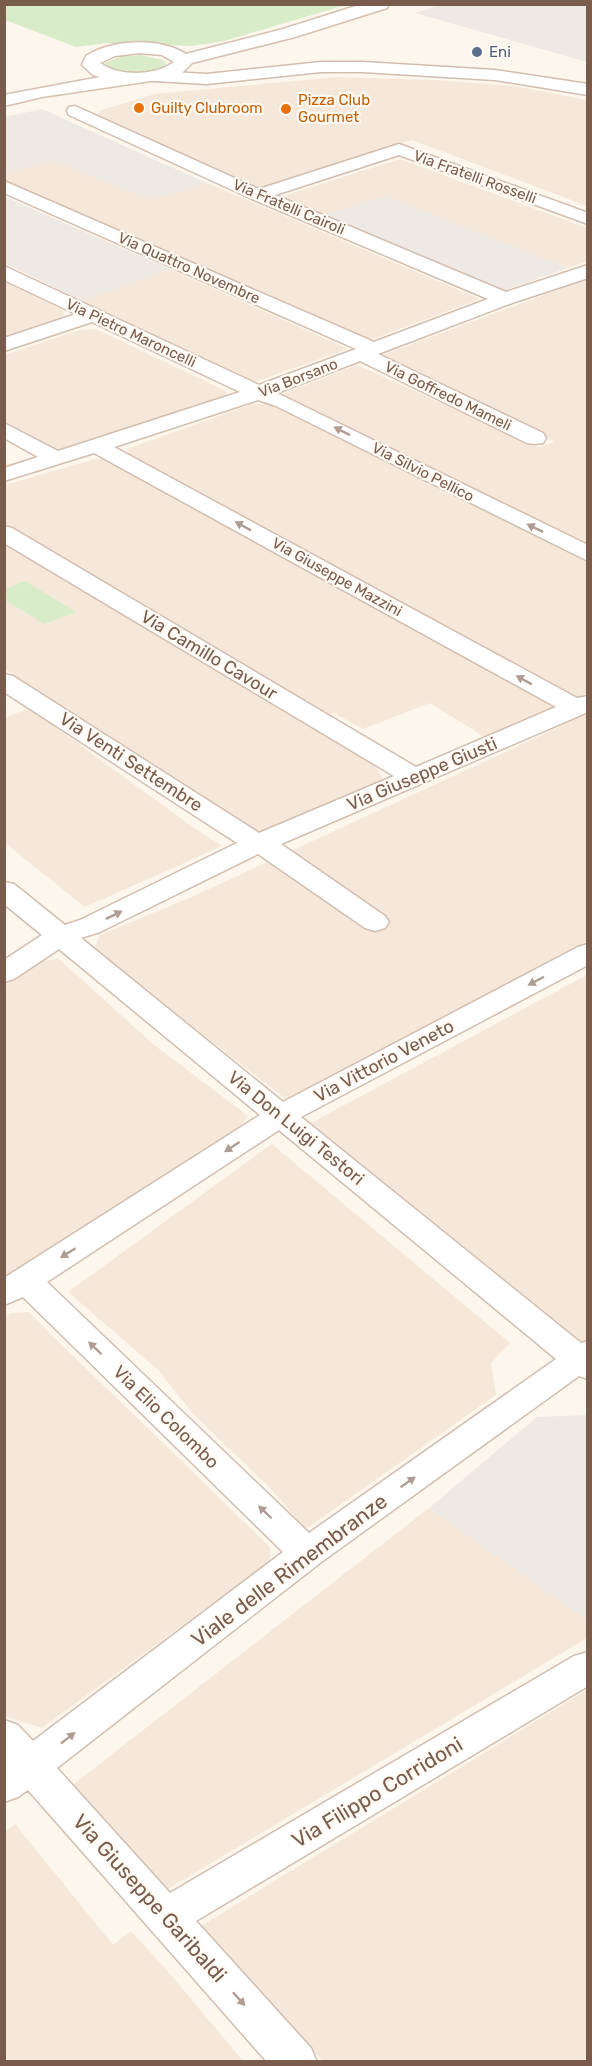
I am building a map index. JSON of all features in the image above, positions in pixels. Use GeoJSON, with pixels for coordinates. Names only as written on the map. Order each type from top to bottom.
{"type":"FeatureCollection","features":[{"type":"Feature","properties":{"kind":"main road"},"geometry":{"type":"LineString","coordinates":[[154,76],[177,60],[289,33],[381,4]]}},
{"type":"Feature","properties":{"kind":"main road"},"geometry":{"type":"LineString","coordinates":[[42,92],[78,77],[91,66],[92,60],[109,52],[139,48],[177,60],[193,74],[224,78]]}},
{"type":"Feature","properties":{"kind":"main road"},"geometry":{"type":"LineString","coordinates":[[91,66],[105,74],[133,78]]}},
{"type":"Feature","properties":{"kind":"main road"},"geometry":{"type":"LineString","coordinates":[[4,101],[42,92],[154,76],[224,78],[300,69],[363,67],[495,75],[584,86]]}},
{"type":"Feature","properties":{"kind":"street","name":"Via Fratelli Cairoli"},"geometry":{"type":"LineString","coordinates":[[75,111],[258,195],[506,299]]}},
{"type":"Feature","properties":{"kind":"street","name":"Via Fratelli Rosselli"},"geometry":{"type":"LineString","coordinates":[[258,195],[399,149],[588,219]]}},
{"type":"Feature","properties":{"kind":"street","name":"Via Quattro Novembre"},"geometry":{"type":"LineString","coordinates":[[4,186],[367,351]]}},
{"type":"Feature","properties":{"kind":"street","name":"Via Pietro Maroncelli"},"geometry":{"type":"LineString","coordinates":[[4,272],[258,393]]}},
{"type":"Feature","properties":{"kind":"street","name":"Via Borsano"},"geometry":{"type":"LineString","coordinates":[[4,475],[258,393],[506,299],[587,272]]}},
{"type":"Feature","properties":{"kind":"street"},"geometry":{"type":"LineString","coordinates":[[4,345],[92,315]]}},
{"type":"Feature","properties":{"kind":"street","name":"Via Goffredo Mameli"},"geometry":{"type":"LineString","coordinates":[[367,351],[535,438]]}},
{"type":"Feature","properties":{"kind":"street","name":"Via Silvio Pellico"},"geometry":{"type":"LineString","coordinates":[[258,393],[283,402],[588,554]]}},
{"type":"Feature","properties":{"kind":"street"},"geometry":{"type":"LineString","coordinates":[[4,429],[57,459]]}},
{"type":"Feature","properties":{"kind":"street","name":"Via Giuseppe Mazzini"},"geometry":{"type":"LineString","coordinates":[[98,446],[582,706]]}},
{"type":"Feature","properties":{"kind":"street","name":"Via Camillo Cavour"},"geometry":{"type":"LineString","coordinates":[[4,533],[414,777]]}},
{"type":"Feature","properties":{"kind":"street","name":"Via Venti Settembre"},"geometry":{"type":"LineString","coordinates":[[4,681],[16,701],[257,844]]}},
{"type":"Feature","properties":{"kind":"street","name":"Via Giuseppe Giusti"},"geometry":{"type":"LineString","coordinates":[[4,973],[60,936],[90,926],[257,844],[582,706]]}},
{"type":"Feature","properties":{"kind":"street"},"geometry":{"type":"LineString","coordinates":[[257,844],[272,850],[375,922]]}},
{"type":"Feature","properties":{"kind":"street","name":"Via Don Luigi Testori"},"geometry":{"type":"LineString","coordinates":[[4,890],[585,1360]]}},
{"type":"Feature","properties":{"kind":"street","name":"Via Vittorio Veneto"},"geometry":{"type":"LineString","coordinates":[[15,1287],[281,1115],[588,953]]}},
{"type":"Feature","properties":{"kind":"street","name":"Via Elio Colombo"},"geometry":{"type":"LineString","coordinates":[[15,1287],[308,1553]]}},
{"type":"Feature","properties":{"kind":"street","name":"Viale delle Rimembranze"},"geometry":{"type":"LineString","coordinates":[[18,1776],[308,1553],[585,1360]]}},
{"type":"Feature","properties":{"kind":"street","name":"Via Filippo Corridoni"},"geometry":{"type":"LineString","coordinates":[[166,1917],[588,1667]]}},
{"type":"Feature","properties":{"kind":"street","name":"Via Giuseppe Garibaldi"},"geometry":{"type":"LineString","coordinates":[[4,1736],[18,1776],[166,1917],[295,2061]]}},
{"type":"Feature","properties":{"kind":"shaded area"},"geometry":{"type":"Polygon","coordinates":[[[439,5],[587,5],[587,62],[415,13],[439,5]]]}},
{"type":"Feature","properties":{"kind":"shaded area"},"geometry":{"type":"Polygon","coordinates":[[[338,77],[435,80],[514,86],[587,100],[587,206],[412,140],[261,188],[94,115],[105,109],[155,94],[338,77]]]}},
{"type":"Feature","properties":{"kind":"shaded area"},"geometry":{"type":"Polygon","coordinates":[[[42,109],[207,183],[151,200],[52,160],[5,174],[5,117],[42,109]]]}},
{"type":"Feature","properties":{"kind":"shaded area"},"geometry":{"type":"Polygon","coordinates":[[[400,159],[587,228],[587,261],[568,268],[386,196],[321,216],[284,202],[283,196],[400,159]]]}},
{"type":"Feature","properties":{"kind":"shaded area"},"geometry":{"type":"Polygon","coordinates":[[[52,160],[151,200],[207,183],[480,299],[376,338],[359,337],[5,180],[5,174],[52,160]]]}},
{"type":"Feature","properties":{"kind":"shaded area"},"geometry":{"type":"Polygon","coordinates":[[[386,196],[568,268],[502,291],[321,216],[386,196]]]}},
{"type":"Feature","properties":{"kind":"shaded area"},"geometry":{"type":"Polygon","coordinates":[[[5,197],[170,269],[82,301],[5,263],[5,197]]]}},
{"type":"Feature","properties":{"kind":"shaded area"},"geometry":{"type":"Polygon","coordinates":[[[170,269],[348,349],[252,383],[82,301],[170,269]]]}},
{"type":"Feature","properties":{"kind":"shaded area"},"geometry":{"type":"Polygon","coordinates":[[[587,281],[587,548],[282,394],[357,365],[539,447],[555,442],[377,357],[587,281]]]}},
{"type":"Feature","properties":{"kind":"shaded area"},"geometry":{"type":"Polygon","coordinates":[[[5,282],[63,310],[64,316],[5,336],[5,282]]]}},
{"type":"Feature","properties":{"kind":"shaded area"},"geometry":{"type":"Polygon","coordinates":[[[96,329],[226,391],[227,397],[58,452],[5,421],[5,355],[80,330],[96,329]]]}},
{"type":"Feature","properties":{"kind":"shaded area"},"geometry":{"type":"Polygon","coordinates":[[[252,404],[279,404],[587,562],[587,693],[578,698],[129,456],[127,449],[252,404]]]}},
{"type":"Feature","properties":{"kind":"shaded area"},"geometry":{"type":"Polygon","coordinates":[[[106,458],[556,708],[488,739],[430,703],[363,729],[334,713],[325,716],[139,603],[5,526],[5,485],[91,460],[106,458]]]}},
{"type":"Feature","properties":{"kind":"shaded area"},"geometry":{"type":"Polygon","coordinates":[[[4,544],[377,767],[383,781],[261,836],[89,727],[5,669],[4,544]]]}},
{"type":"Feature","properties":{"kind":"shaded area"},"geometry":{"type":"Polygon","coordinates":[[[29,708],[222,846],[85,907],[5,843],[5,718],[29,708]]]}},
{"type":"Feature","properties":{"kind":"shaded area"},"geometry":{"type":"Polygon","coordinates":[[[587,714],[587,941],[287,1100],[94,950],[100,935],[194,896],[587,714]]]}},
{"type":"Feature","properties":{"kind":"shaded area"},"geometry":{"type":"Polygon","coordinates":[[[59,959],[153,1044],[248,1116],[235,1132],[5,1278],[5,986],[37,961],[59,959]]]}},
{"type":"Feature","properties":{"kind":"shaded area"},"geometry":{"type":"Polygon","coordinates":[[[587,975],[587,1346],[311,1123],[587,975]]]}},
{"type":"Feature","properties":{"kind":"shaded area"},"geometry":{"type":"Polygon","coordinates":[[[272,1144],[510,1343],[491,1363],[496,1395],[306,1529],[269,1487],[196,1417],[157,1369],[68,1292],[272,1144]]]}},
{"type":"Feature","properties":{"kind":"shaded area"},"geometry":{"type":"Polygon","coordinates":[[[28,1312],[270,1547],[270,1561],[42,1728],[4,1716],[5,1317],[11,1313],[28,1312]]]}},
{"type":"Feature","properties":{"kind":"shaded area"},"geometry":{"type":"Polygon","coordinates":[[[588,1415],[587,1620],[429,1508],[537,1417],[588,1415]]]}},
{"type":"Feature","properties":{"kind":"shaded area"},"geometry":{"type":"Polygon","coordinates":[[[429,1508],[587,1620],[587,1638],[163,1892],[70,1787],[429,1508]]]}},
{"type":"Feature","properties":{"kind":"shaded area"},"geometry":{"type":"Polygon","coordinates":[[[587,1690],[587,2061],[323,2061],[283,2022],[201,1926],[587,1690]]]}},
{"type":"Feature","properties":{"kind":"shaded area"},"geometry":{"type":"Polygon","coordinates":[[[15,1824],[113,1945],[131,1931],[243,2061],[5,2061],[4,1833],[15,1824]]]}},
{"type":"Feature","properties":{"kind":"green space"},"geometry":{"type":"Polygon","coordinates":[[[4,5],[346,5],[224,41],[192,46],[107,43],[76,47],[5,20],[4,5]]]}},
{"type":"Feature","properties":{"kind":"green space"},"geometry":{"type":"Polygon","coordinates":[[[141,55],[163,60],[166,63],[158,70],[143,74],[119,72],[105,66],[105,63],[122,56],[141,55]]]}},
{"type":"Feature","properties":{"kind":"green space"},"geometry":{"type":"Polygon","coordinates":[[[25,581],[76,612],[44,624],[5,600],[5,589],[25,581]]]}},
{"type":"Feature","properties":{"kind":"place","name":"Eni"},"geometry":{"type":"Point","coordinates":[477,52]}},
{"type":"Feature","properties":{"kind":"place","name":"Guilty Clubroom"},"geometry":{"type":"Point","coordinates":[139,108]}},
{"type":"Feature","properties":{"kind":"place","name":"Pizza Club Gourmet"},"geometry":{"type":"Point","coordinates":[286,109]}}]}
